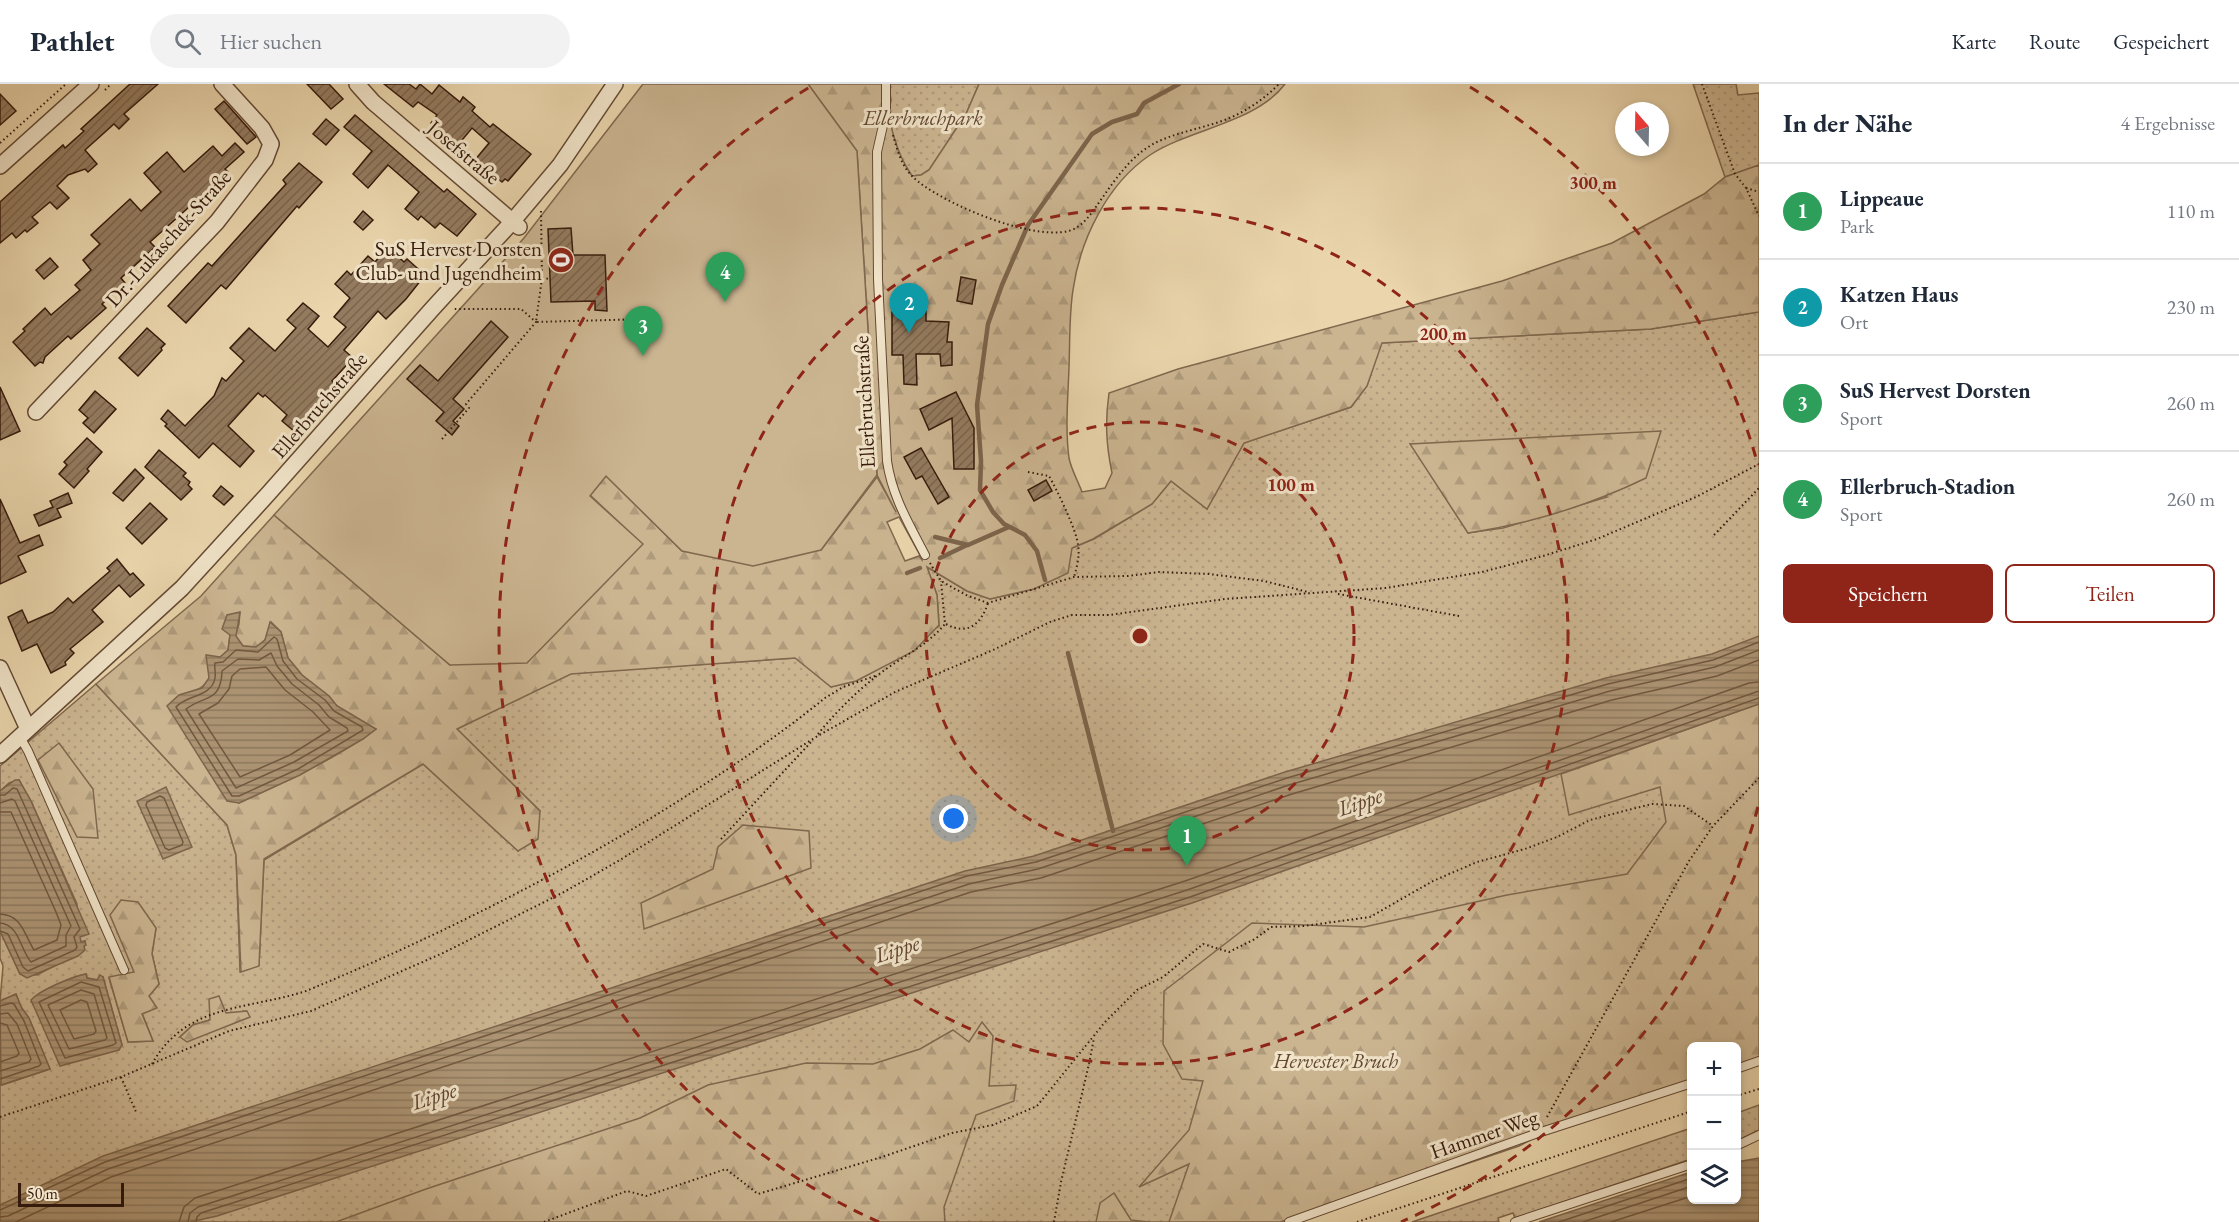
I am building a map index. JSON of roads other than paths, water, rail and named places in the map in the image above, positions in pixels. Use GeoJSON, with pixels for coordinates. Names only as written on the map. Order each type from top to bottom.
{"type":"FeatureCollection","features":[{"type":"Feature","properties":{"kind":"street"},"geometry":{"type":"LineString","coordinates":[[0,166],[91,84]]}},
{"type":"Feature","properties":{"kind":"street","name":"Dr.-Lukaschek-Straße"},"geometry":{"type":"LineString","coordinates":[[36,412],[217,222],[265,160],[271,144],[262,128],[222,84]]}},
{"type":"Feature","properties":{"kind":"street","name":"Josefstraße"},"geometry":{"type":"LineString","coordinates":[[357,84],[373,102],[516,224]]}},
{"type":"Feature","properties":{"kind":"street","name":"Ellerbruchstraße"},"geometry":{"type":"LineString","coordinates":[[0,755],[182,588],[433,308],[516,224],[560,165],[615,84]]}},
{"type":"Feature","properties":{"kind":"street"},"geometry":{"type":"LineString","coordinates":[[0,668],[24,733]]}},
{"type":"Feature","properties":{"kind":"lane","name":"Ellerbruchstraße"},"geometry":{"type":"LineString","coordinates":[[886,84],[886,112],[877,152],[878,279],[887,461],[890,484],[925,555]]}},
{"type":"Feature","properties":{"kind":"lane"},"geometry":{"type":"LineString","coordinates":[[24,733],[28,751],[124,970]]}},
{"type":"Feature","properties":{"kind":"lane"},"geometry":{"type":"LineString","coordinates":[[1741,1068],[1759,1061]]}},
{"type":"Feature","properties":{"kind":"lane","name":"Hammer Weg"},"geometry":{"type":"LineString","coordinates":[[1289,1222],[1538,1133],[1687,1085]]}},
{"type":"Feature","properties":{"kind":"lane"},"geometry":{"type":"LineString","coordinates":[[1741,1144],[1759,1135]]}},
{"type":"Feature","properties":{"kind":"lane"},"geometry":{"type":"LineString","coordinates":[[1515,1222],[1687,1166]]}},
{"type":"Feature","properties":{"kind":"water"},"geometry":{"type":"Polygon","coordinates":[[[240,612],[236,636],[243,646],[256,647],[265,640],[270,622],[281,632],[288,658],[302,675],[329,696],[337,706],[376,729],[363,739],[300,775],[239,803],[227,801],[167,706],[179,695],[202,688],[209,678],[206,655],[220,657],[228,650],[230,635],[222,629],[227,615],[240,612]]]}},
{"type":"Feature","properties":{"kind":"water","name":"Lippe"},"geometry":{"type":"Polygon","coordinates":[[[1759,636],[1759,704],[1192,903],[217,1216],[190,1222],[0,1222],[0,1205],[103,1156],[965,871],[1034,856],[1285,772],[1606,678],[1712,654],[1759,636]]]}},
{"type":"Feature","properties":{"kind":"water"},"geometry":{"type":"Polygon","coordinates":[[[15,780],[19,780],[31,801],[89,934],[80,937],[81,942],[85,941],[86,945],[85,950],[78,956],[27,978],[20,974],[0,931],[0,791],[15,780]]]}},
{"type":"Feature","properties":{"kind":"water"},"geometry":{"type":"Polygon","coordinates":[[[166,787],[192,847],[163,859],[137,801],[166,787]]]}},
{"type":"Feature","properties":{"kind":"water"},"geometry":{"type":"Polygon","coordinates":[[[86,974],[87,978],[97,980],[100,975],[103,977],[122,1045],[119,1050],[60,1066],[31,1000],[57,984],[86,974]]]}},
{"type":"Feature","properties":{"kind":"water"},"geometry":{"type":"Polygon","coordinates":[[[16,994],[29,1018],[50,1069],[1,1085],[0,1001],[16,994]]]}},
{"type":"Feature","properties":{"kind":"water"},"geometry":{"type":"Polygon","coordinates":[[[1759,1158],[1759,1222],[1539,1222],[1687,1173],[1687,1204],[1741,1204],[1741,1161],[1759,1158]]]}},
{"type":"Feature","properties":{"kind":"waterway"},"geometry":{"type":"LineString","coordinates":[[1045,580],[1037,551],[1025,535],[1004,524],[993,512],[980,490],[981,461],[977,405],[988,324],[1028,225],[1092,134],[1112,122],[1137,114],[1144,103],[1179,84]]}},
{"type":"Feature","properties":{"kind":"waterway"},"geometry":{"type":"LineString","coordinates":[[935,537],[968,545],[1009,527]]}},
{"type":"Feature","properties":{"kind":"waterway"},"geometry":{"type":"LineString","coordinates":[[940,558],[967,545]]}},
{"type":"Feature","properties":{"kind":"waterway"},"geometry":{"type":"LineString","coordinates":[[907,573],[920,568]]}},
{"type":"Feature","properties":{"kind":"waterway"},"geometry":{"type":"LineString","coordinates":[[1068,653],[1113,831]]}},
{"type":"Feature","properties":{"kind":"place","name":"SuS Hervest Dorsten Club- und Jugendheim"},"geometry":{"type":"Point","coordinates":[561,260]}},
{"type":"Feature","properties":{"kind":"place","name":"Ellerbruch-Stadion"},"geometry":{"type":"Point","coordinates":[725,302]}},
{"type":"Feature","properties":{"kind":"place","name":"Katzen Haus"},"geometry":{"type":"Point","coordinates":[909,333]}},
{"type":"Feature","properties":{"kind":"place","name":"SuS Hervest Dorsten"},"geometry":{"type":"Point","coordinates":[643,356]}},
{"type":"Feature","properties":{"kind":"place","name":"Lippeaue"},"geometry":{"type":"Point","coordinates":[1187,866]}},
{"type":"Feature","properties":{"kind":"park label","name":"Ellerbruchpark"},"geometry":{"type":"Point","coordinates":[923,117]}},
{"type":"Feature","properties":{"kind":"park label","name":"Hervester Bruch"},"geometry":{"type":"Point","coordinates":[1336,1060]}}]}
